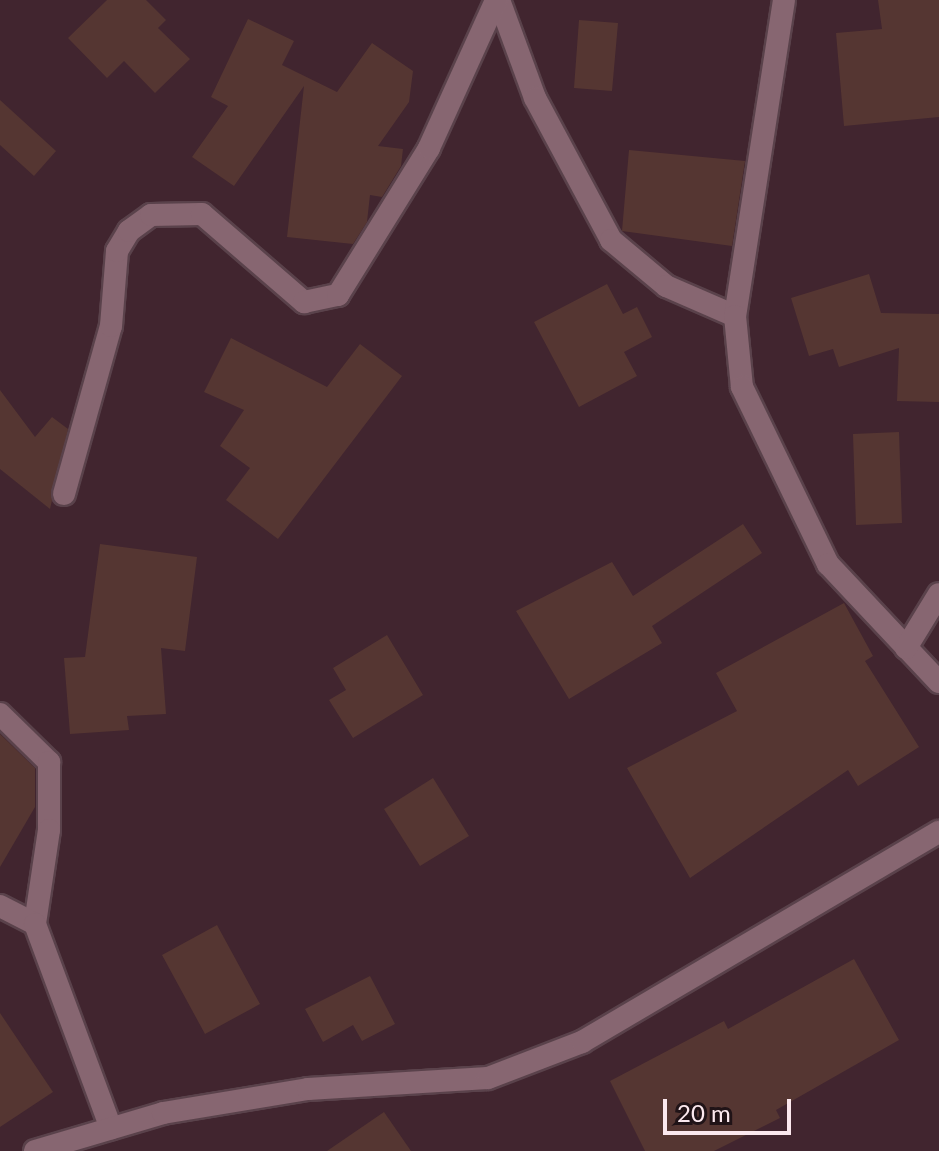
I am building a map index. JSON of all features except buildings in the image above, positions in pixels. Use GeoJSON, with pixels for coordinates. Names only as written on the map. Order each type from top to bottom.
{"type":"FeatureCollection","features":[{"type":"Feature","properties":{"kind":"street"},"geometry":{"type":"LineString","coordinates":[[498,0],[535,98],[611,240],[666,286],[735,316]]}},
{"type":"Feature","properties":{"kind":"street"},"geometry":{"type":"LineString","coordinates":[[64,494],[111,326],[117,251],[129,231],[151,215],[202,214],[304,302],[338,295],[429,148],[498,0]]}},
{"type":"Feature","properties":{"kind":"street"},"geometry":{"type":"LineString","coordinates":[[784,0],[735,316],[742,387],[763,441],[828,564],[939,682]]}},
{"type":"Feature","properties":{"kind":"street"},"geometry":{"type":"LineString","coordinates":[[906,648],[939,594]]}},
{"type":"Feature","properties":{"kind":"street"},"geometry":{"type":"LineString","coordinates":[[0,714],[49,762],[49,830],[35,924],[111,1128]]}},
{"type":"Feature","properties":{"kind":"street"},"geometry":{"type":"LineString","coordinates":[[35,1151],[111,1128],[308,1089],[488,1078],[582,1042],[939,832]]}},
{"type":"Feature","properties":{"kind":"street"},"geometry":{"type":"LineString","coordinates":[[0,906],[35,924]]}}]}
